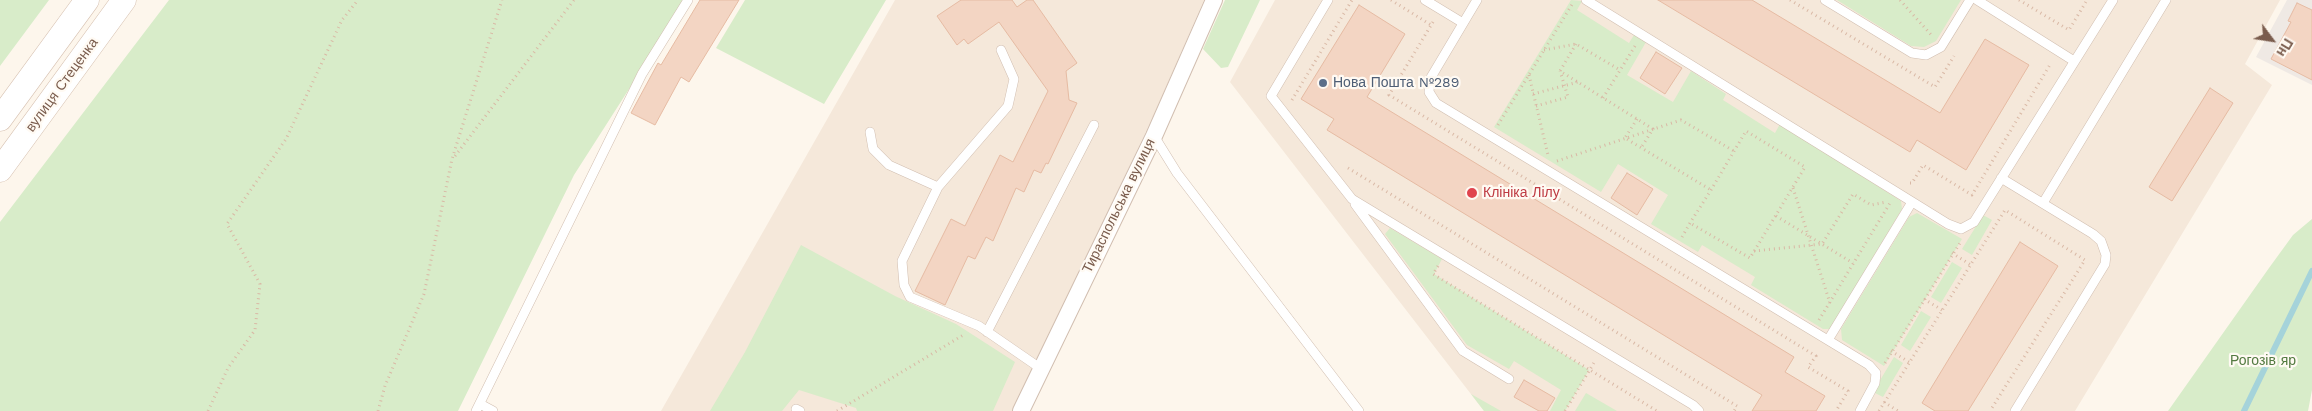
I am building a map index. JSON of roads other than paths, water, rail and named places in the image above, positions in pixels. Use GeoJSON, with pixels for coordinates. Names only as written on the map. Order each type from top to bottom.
{"type":"FeatureCollection","features":[{"type":"Feature","properties":{"kind":"main road"},"geometry":{"type":"LineString","coordinates":[[0,119],[87,0]]}},
{"type":"Feature","properties":{"kind":"main road","name":"вулиця Стеценка"},"geometry":{"type":"LineString","coordinates":[[0,170],[124,0]]}},
{"type":"Feature","properties":{"kind":"street","name":"Тираспольська вулиця"},"geometry":{"type":"LineString","coordinates":[[1021,411],[1040,368],[1154,136],[1214,0]]}},
{"type":"Feature","properties":{"kind":"lane"},"geometry":{"type":"LineString","coordinates":[[492,411],[478,408],[642,74],[688,0]]}},
{"type":"Feature","properties":{"kind":"lane"},"geometry":{"type":"LineString","coordinates":[[1328,0],[1271,96],[1352,199],[1463,351],[1509,379]]}},
{"type":"Feature","properties":{"kind":"lane"},"geometry":{"type":"LineString","coordinates":[[1425,0],[1463,23]]}},
{"type":"Feature","properties":{"kind":"lane"},"geometry":{"type":"LineString","coordinates":[[1477,0],[1430,79],[1430,92],[1436,102],[1870,365],[1876,372],[1875,384],[1860,411]]}},
{"type":"Feature","properties":{"kind":"lane"},"geometry":{"type":"LineString","coordinates":[[1586,0],[1948,224],[1961,229],[1974,222],[2113,0]]}},
{"type":"Feature","properties":{"kind":"lane"},"geometry":{"type":"LineString","coordinates":[[1825,0],[1912,53],[1926,56],[1941,47],[1970,0]]}},
{"type":"Feature","properties":{"kind":"lane"},"geometry":{"type":"LineString","coordinates":[[1976,0],[2074,61]]}},
{"type":"Feature","properties":{"kind":"lane"},"geometry":{"type":"LineString","coordinates":[[2043,203],[2166,0]]}},
{"type":"Feature","properties":{"kind":"lane"},"geometry":{"type":"LineString","coordinates":[[1002,50],[1014,79],[1008,106],[938,187],[902,262],[904,286],[910,297],[979,326],[1040,368]]}},
{"type":"Feature","properties":{"kind":"lane"},"geometry":{"type":"LineString","coordinates":[[987,332],[1094,125]]}},
{"type":"Feature","properties":{"kind":"lane"},"geometry":{"type":"LineString","coordinates":[[870,132],[873,149],[889,165],[938,187]]}},
{"type":"Feature","properties":{"kind":"lane"},"geometry":{"type":"LineString","coordinates":[[1154,136],[1177,173],[1359,411]]}},
{"type":"Feature","properties":{"kind":"lane"},"geometry":{"type":"LineString","coordinates":[[2002,178],[2093,234],[2101,241],[2106,255],[2105,264],[2015,411]]}},
{"type":"Feature","properties":{"kind":"lane"},"geometry":{"type":"LineString","coordinates":[[1352,199],[1696,408]]}},
{"type":"Feature","properties":{"kind":"lane"},"geometry":{"type":"LineString","coordinates":[[1828,340],[1912,202]]}},
{"type":"Feature","properties":{"kind":"waterway"},"geometry":{"type":"LineString","coordinates":[[2244,411],[2312,271]]}},
{"type":"Feature","properties":{"kind":"place","name":"Нова Пошта №289"},"geometry":{"type":"Point","coordinates":[1323,83]}},
{"type":"Feature","properties":{"kind":"place","name":"Клініка Лілу"},"geometry":{"type":"Point","coordinates":[1472,193]}},
{"type":"Feature","properties":{"kind":"park label","name":"Рогозів яр"},"geometry":{"type":"Point","coordinates":[2263,361]}}]}
